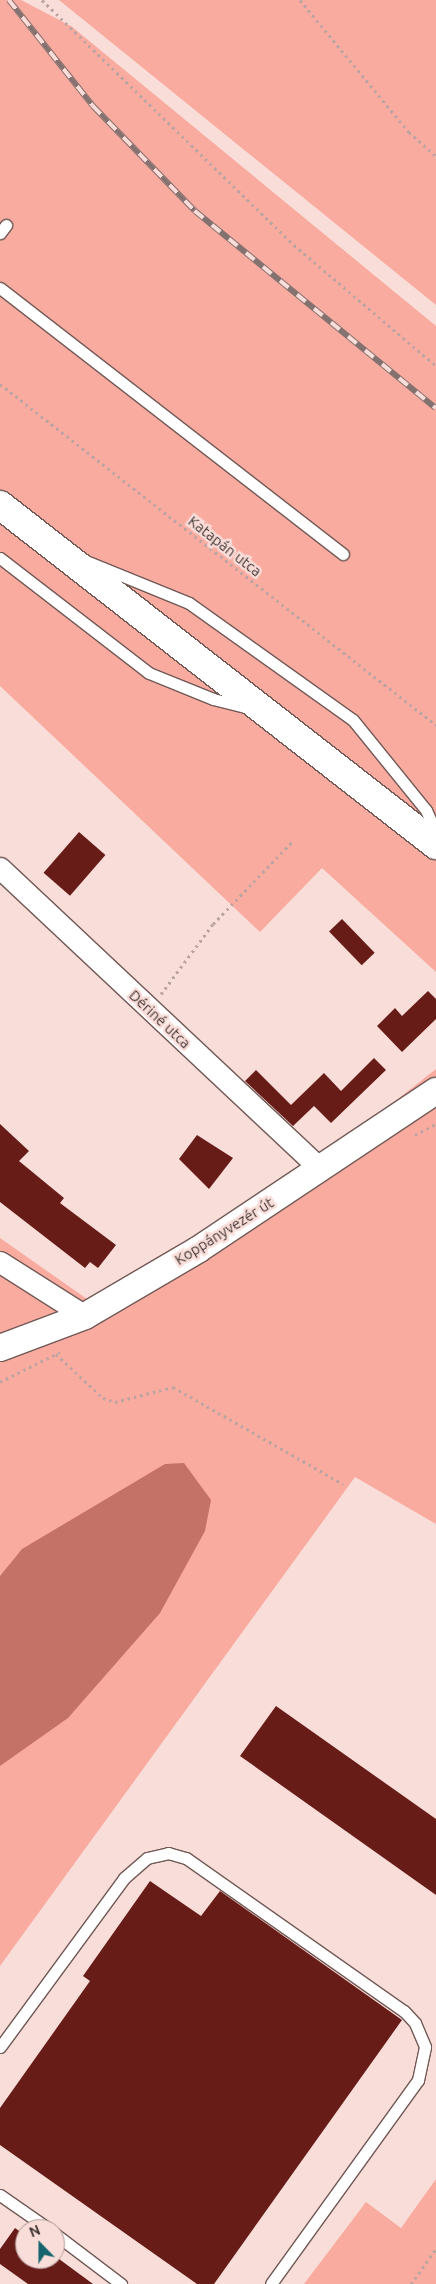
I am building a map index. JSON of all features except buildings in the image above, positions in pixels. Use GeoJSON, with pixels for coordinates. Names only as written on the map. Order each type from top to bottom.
{"type":"FeatureCollection","features":[{"type":"Feature","properties":{"kind":"main road"},"geometry":{"type":"LineString","coordinates":[[0,505],[436,845]]}},
{"type":"Feature","properties":{"kind":"street","name":"Dériné utca"},"geometry":{"type":"LineString","coordinates":[[0,868],[149,1010],[321,1169]]}},
{"type":"Feature","properties":{"kind":"street","name":"Koppányvezér út"},"geometry":{"type":"LineString","coordinates":[[0,1348],[45,1333],[85,1316],[321,1169],[436,1090]]}},
{"type":"Feature","properties":{"kind":"street"},"geometry":{"type":"LineString","coordinates":[[0,1262],[85,1316]]}},
{"type":"Feature","properties":{"kind":"lane"},"geometry":{"type":"LineString","coordinates":[[0,288],[343,554]]}},
{"type":"Feature","properties":{"kind":"lane"},"geometry":{"type":"LineString","coordinates":[[64,555],[120,572],[190,603],[353,720],[426,810],[436,832]]}},
{"type":"Feature","properties":{"kind":"lane"},"geometry":{"type":"LineString","coordinates":[[0,558],[149,673],[213,699],[269,713]]}},
{"type":"Feature","properties":{"kind":"lane"},"geometry":{"type":"LineString","coordinates":[[0,2047],[124,1878],[147,1858],[168,1853],[186,1858],[404,2011],[415,2023],[425,2047],[418,2080],[271,2284]]}},
{"type":"Feature","properties":{"kind":"lane"},"geometry":{"type":"LineString","coordinates":[[0,2194],[34,2219]]}},
{"type":"Feature","properties":{"kind":"lane"},"geometry":{"type":"LineString","coordinates":[[65,2242],[121,2284]]}},
{"type":"Feature","properties":{"kind":"path"},"geometry":{"type":"LineString","coordinates":[[42,0],[181,140],[436,366]]}},
{"type":"Feature","properties":{"kind":"path"},"geometry":{"type":"LineString","coordinates":[[300,0],[410,132],[436,156]]}},
{"type":"Feature","properties":{"kind":"path","name":"Katapán utca"},"geometry":{"type":"LineString","coordinates":[[0,384],[436,725]]}},
{"type":"Feature","properties":{"kind":"path"},"geometry":{"type":"LineString","coordinates":[[149,1010],[212,924],[293,842]]}},
{"type":"Feature","properties":{"kind":"path"},"geometry":{"type":"LineString","coordinates":[[45,1333],[79,1380],[103,1398],[115,1402],[173,1387],[343,1484]]}},
{"type":"Feature","properties":{"kind":"path"},"geometry":{"type":"LineString","coordinates":[[411,2284],[436,2250]]}},
{"type":"Feature","properties":{"kind":"shaded area"},"geometry":{"type":"Polygon","coordinates":[[[0,0],[21,0],[71,26],[436,326],[436,972],[322,868],[260,932],[0,686],[0,0]]]}},
{"type":"Feature","properties":{"kind":"shaded area"},"geometry":{"type":"Polygon","coordinates":[[[59,0],[436,0],[436,305],[59,0]]]}},
{"type":"Feature","properties":{"kind":"shaded area"},"geometry":{"type":"Polygon","coordinates":[[[436,1069],[436,1524],[355,1477],[0,1966],[0,1238],[87,1299],[174,1247],[183,1251],[295,1180],[436,1069]]]}},
{"type":"Feature","properties":{"kind":"shaded area"},"geometry":{"type":"Polygon","coordinates":[[[184,1463],[211,1500],[205,1531],[160,1613],[68,1718],[0,1766],[0,1576],[22,1549],[165,1464],[184,1463]]]}},
{"type":"Feature","properties":{"kind":"shaded area"},"geometry":{"type":"Polygon","coordinates":[[[436,2179],[436,2284],[304,2284],[366,2202],[401,2228],[436,2179]]]}},
{"type":"Feature","properties":{"kind":"railway"},"geometry":{"type":"LineString","coordinates":[[9,0],[93,106],[195,211],[436,408]]}}]}
